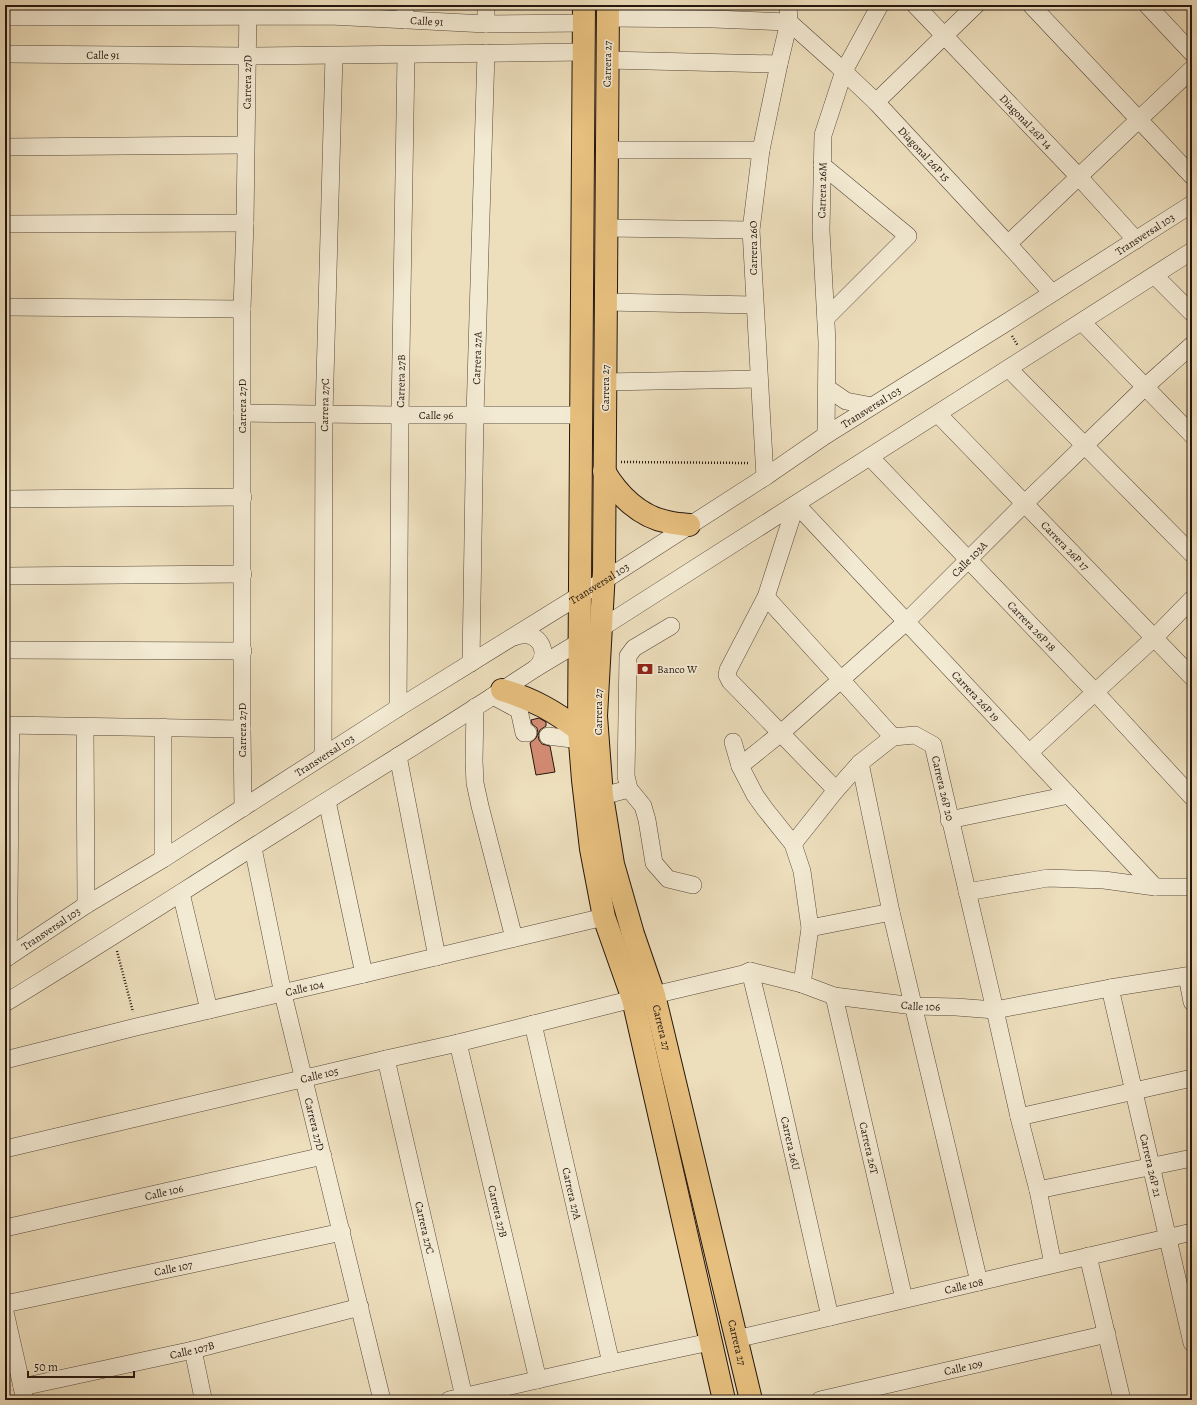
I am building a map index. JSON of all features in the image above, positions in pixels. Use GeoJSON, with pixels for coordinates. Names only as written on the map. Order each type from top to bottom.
{"type":"FeatureCollection","features":[{"type":"Feature","properties":{"kind":"main road","name":"Carrera 27"},"geometry":{"type":"LineString","coordinates":[[608,12],[603,581],[596,716],[602,796],[613,864],[633,934],[643,997],[710,1342],[724,1400]]}},
{"type":"Feature","properties":{"kind":"main road","name":"Carrera 27"},"geometry":{"type":"LineString","coordinates":[[578,17],[574,52],[582,414],[580,735],[583,780],[591,848],[604,917],[643,997],[736,1338],[751,1400]]}},
{"type":"Feature","properties":{"kind":"main road"},"geometry":{"type":"LineString","coordinates":[[604,467],[612,484],[627,501],[646,514],[667,522],[690,525]]}},
{"type":"Feature","properties":{"kind":"main road"},"geometry":{"type":"LineString","coordinates":[[498,693],[523,696],[542,705],[580,735]]}},
{"type":"Feature","properties":{"kind":"street"},"geometry":{"type":"LineString","coordinates":[[486,5],[486,24]]}},
{"type":"Feature","properties":{"kind":"street","name":"Carrera 26O"},"geometry":{"type":"LineString","coordinates":[[765,470],[754,305],[751,230],[761,150],[789,22],[788,5]]}},
{"type":"Feature","properties":{"kind":"street","name":"Carrera 26M"},"geometry":{"type":"LineString","coordinates":[[826,435],[827,342],[821,230],[823,135],[841,68],[880,5]]}},
{"type":"Feature","properties":{"kind":"street","name":"Diagonal 26P 14"},"geometry":{"type":"LineString","coordinates":[[915,5],[1079,177],[1136,240]]}},
{"type":"Feature","properties":{"kind":"street"},"geometry":{"type":"LineString","coordinates":[[876,102],[976,5]]}},
{"type":"Feature","properties":{"kind":"street"},"geometry":{"type":"LineString","coordinates":[[1031,5],[1140,119],[1192,176]]}},
{"type":"Feature","properties":{"kind":"street"},"geometry":{"type":"LineString","coordinates":[[1147,5],[1192,53]]}},
{"type":"Feature","properties":{"kind":"street","name":"Calle 91"},"geometry":{"type":"LineString","coordinates":[[5,17],[248,11],[404,12],[486,24],[578,17]]}},
{"type":"Feature","properties":{"kind":"street","name":"Carrera 27D"},"geometry":{"type":"LineString","coordinates":[[243,808],[242,309],[245,223],[248,11]]}},
{"type":"Feature","properties":{"kind":"street"},"geometry":{"type":"LineString","coordinates":[[608,12],[714,12],[789,22]]}},
{"type":"Feature","properties":{"kind":"street","name":"Diagonal 26P 15"},"geometry":{"type":"LineString","coordinates":[[789,22],[841,68],[876,102],[1008,244],[1052,294]]}},
{"type":"Feature","properties":{"kind":"street","name":"Calle 91"},"geometry":{"type":"LineString","coordinates":[[5,54],[334,56],[574,52]]}},
{"type":"Feature","properties":{"kind":"street","name":"Carrera 27A"},"geometry":{"type":"LineString","coordinates":[[471,663],[486,53]]}},
{"type":"Feature","properties":{"kind":"street","name":"Carrera 27B"},"geometry":{"type":"LineString","coordinates":[[398,708],[400,416],[406,55]]}},
{"type":"Feature","properties":{"kind":"street","name":"Carrera 27C"},"geometry":{"type":"LineString","coordinates":[[323,755],[324,414],[334,56]]}},
{"type":"Feature","properties":{"kind":"street"},"geometry":{"type":"LineString","coordinates":[[607,60],[779,64]]}},
{"type":"Feature","properties":{"kind":"street"},"geometry":{"type":"LineString","coordinates":[[1008,244],[1192,69]]}},
{"type":"Feature","properties":{"kind":"street"},"geometry":{"type":"LineString","coordinates":[[5,147],[245,145]]}},
{"type":"Feature","properties":{"kind":"street"},"geometry":{"type":"LineString","coordinates":[[607,150],[761,150]]}},
{"type":"Feature","properties":{"kind":"street"},"geometry":{"type":"LineString","coordinates":[[822,165],[908,236],[826,318]]}},
{"type":"Feature","properties":{"kind":"street","name":"Transversal 103"},"geometry":{"type":"LineString","coordinates":[[6,958],[86,905],[163,859],[243,808],[323,755],[603,581],[690,525],[765,470],[826,435],[1052,294],[1192,204]]}},
{"type":"Feature","properties":{"kind":"street"},"geometry":{"type":"LineString","coordinates":[[5,224],[245,223]]}},
{"type":"Feature","properties":{"kind":"street"},"geometry":{"type":"LineString","coordinates":[[606,228],[751,230]]}},
{"type":"Feature","properties":{"kind":"street"},"geometry":{"type":"LineString","coordinates":[[5,1003],[114,937],[136,921],[581,641],[1192,251]]}},
{"type":"Feature","properties":{"kind":"street"},"geometry":{"type":"LineString","coordinates":[[1155,276],[1192,313]]}},
{"type":"Feature","properties":{"kind":"street"},"geometry":{"type":"LineString","coordinates":[[606,302],[754,305]]}},
{"type":"Feature","properties":{"kind":"street"},"geometry":{"type":"LineString","coordinates":[[5,307],[242,309]]}},
{"type":"Feature","properties":{"kind":"street"},"geometry":{"type":"LineString","coordinates":[[1082,322],[1192,435]]}},
{"type":"Feature","properties":{"kind":"street","name":"Calle 103A"},"geometry":{"type":"LineString","coordinates":[[740,766],[781,733],[906,622],[1024,504],[1145,387],[1192,345]]}},
{"type":"Feature","properties":{"kind":"street"},"geometry":{"type":"LineString","coordinates":[[1009,369],[1192,554]]}},
{"type":"Feature","properties":{"kind":"street"},"geometry":{"type":"LineString","coordinates":[[605,382],[759,379]]}},
{"type":"Feature","properties":{"kind":"street"},"geometry":{"type":"LineString","coordinates":[[827,388],[846,401],[872,406]]}},
{"type":"Feature","properties":{"kind":"street","name":"Calle 96"},"geometry":{"type":"LineString","coordinates":[[242,413],[400,416],[582,414]]}},
{"type":"Feature","properties":{"kind":"street","name":"Carrera 26P 17"},"geometry":{"type":"LineString","coordinates":[[938,414],[1192,677]]}},
{"type":"Feature","properties":{"kind":"street","name":"Carrera 26P 18"},"geometry":{"type":"LineString","coordinates":[[870,457],[1095,692],[1192,797]]}},
{"type":"Feature","properties":{"kind":"street"},"geometry":{"type":"LineString","coordinates":[[5,499],[242,496]]}},
{"type":"Feature","properties":{"kind":"street"},"geometry":{"type":"LineString","coordinates":[[796,504],[766,597],[728,670],[727,676],[730,681],[836,790]]}},
{"type":"Feature","properties":{"kind":"street","name":"Carrera 26P 19"},"geometry":{"type":"LineString","coordinates":[[796,504],[1155,887]]}},
{"type":"Feature","properties":{"kind":"street"},"geometry":{"type":"LineString","coordinates":[[5,576],[243,574]]}},
{"type":"Feature","properties":{"kind":"street"},"geometry":{"type":"LineString","coordinates":[[766,597],[893,737],[860,763],[836,790],[793,844]]}},
{"type":"Feature","properties":{"kind":"street"},"geometry":{"type":"LineString","coordinates":[[1029,753],[1154,638],[1192,599]]}},
{"type":"Feature","properties":{"kind":"street"},"geometry":{"type":"LineString","coordinates":[[671,626],[634,648],[628,656],[626,776],[629,789],[643,806],[647,820],[654,863],[668,879],[693,885]]}},
{"type":"Feature","properties":{"kind":"street"},"geometry":{"type":"LineString","coordinates":[[514,636],[526,634],[534,637],[540,643],[543,656],[542,661],[536,668]]}},
{"type":"Feature","properties":{"kind":"street"},"geometry":{"type":"LineString","coordinates":[[5,650],[243,651]]}},
{"type":"Feature","properties":{"kind":"street"},"geometry":{"type":"LineString","coordinates":[[498,693],[518,710],[524,733],[528,733]]}},
{"type":"Feature","properties":{"kind":"street"},"geometry":{"type":"LineString","coordinates":[[475,707],[475,784],[514,938]]}},
{"type":"Feature","properties":{"kind":"street"},"geometry":{"type":"LineString","coordinates":[[6,958],[8,725],[242,729]]}},
{"type":"Feature","properties":{"kind":"street"},"geometry":{"type":"LineString","coordinates":[[85,727],[86,905]]}},
{"type":"Feature","properties":{"kind":"street"},"geometry":{"type":"LineString","coordinates":[[163,727],[163,859]]}},
{"type":"Feature","properties":{"kind":"street"},"geometry":{"type":"LineString","coordinates":[[548,736],[580,735]]}},
{"type":"Feature","properties":{"kind":"street","name":"Carrera 26P 20"},"geometry":{"type":"LineString","coordinates":[[893,737],[915,735],[932,745],[1019,1117],[1038,1190],[1053,1264]]}},
{"type":"Feature","properties":{"kind":"street"},"geometry":{"type":"LineString","coordinates":[[733,742],[740,766],[755,795],[764,809],[793,844],[802,871],[810,928],[802,984]]}},
{"type":"Feature","properties":{"kind":"street"},"geometry":{"type":"LineString","coordinates":[[398,756],[437,957]]}},
{"type":"Feature","properties":{"kind":"street"},"geometry":{"type":"LineString","coordinates":[[860,763],[892,912],[979,1282]]}},
{"type":"Feature","properties":{"kind":"street"},"geometry":{"type":"LineString","coordinates":[[602,796],[629,789]]}},
{"type":"Feature","properties":{"kind":"street"},"geometry":{"type":"LineString","coordinates":[[949,820],[1069,795]]}},
{"type":"Feature","properties":{"kind":"street"},"geometry":{"type":"LineString","coordinates":[[326,801],[364,974]]}},
{"type":"Feature","properties":{"kind":"street","name":"Carrera 27D"},"geometry":{"type":"LineString","coordinates":[[253,848],[283,994],[382,1400]]}},
{"type":"Feature","properties":{"kind":"street"},"geometry":{"type":"LineString","coordinates":[[967,892],[1048,878],[1104,880],[1155,887],[1192,887]]}},
{"type":"Feature","properties":{"kind":"street"},"geometry":{"type":"LineString","coordinates":[[181,893],[209,1010]]}},
{"type":"Feature","properties":{"kind":"street"},"geometry":{"type":"LineString","coordinates":[[810,928],[892,912]]}},
{"type":"Feature","properties":{"kind":"street","name":"Calle 104"},"geometry":{"type":"LineString","coordinates":[[5,1060],[136,1027],[283,994],[604,917]]}},
{"type":"Feature","properties":{"kind":"street"},"geometry":{"type":"LineString","coordinates":[[643,997],[743,974],[750,971]]}},
{"type":"Feature","properties":{"kind":"street","name":"Calle 106"},"geometry":{"type":"LineString","coordinates":[[750,971],[802,984],[834,996],[914,1006],[995,1010],[1110,988],[1189,976]]}},
{"type":"Feature","properties":{"kind":"street","name":"Carrera 26U"},"geometry":{"type":"LineString","coordinates":[[750,971],[774,1069],[830,1317]]}},
{"type":"Feature","properties":{"kind":"street"},"geometry":{"type":"LineString","coordinates":[[1189,976],[1192,1002]]}},
{"type":"Feature","properties":{"kind":"street","name":"Carrera 26P 21"},"geometry":{"type":"LineString","coordinates":[[1110,988],[1192,1343]]}},
{"type":"Feature","properties":{"kind":"street","name":"Carrera 26T"},"geometry":{"type":"LineString","coordinates":[[834,996],[904,1299]]}},
{"type":"Feature","properties":{"kind":"street","name":"Calle 105"},"geometry":{"type":"LineString","coordinates":[[5,1149],[458,1043],[643,997]]}},
{"type":"Feature","properties":{"kind":"street","name":"Carrera 27A"},"geometry":{"type":"LineString","coordinates":[[533,1024],[611,1363]]}},
{"type":"Feature","properties":{"kind":"street","name":"Carrera 27B"},"geometry":{"type":"LineString","coordinates":[[458,1043],[538,1380]]}},
{"type":"Feature","properties":{"kind":"street","name":"Carrera 27C"},"geometry":{"type":"LineString","coordinates":[[386,1059],[457,1399]]}},
{"type":"Feature","properties":{"kind":"street"},"geometry":{"type":"LineString","coordinates":[[1019,1117],[1192,1078]]}},
{"type":"Feature","properties":{"kind":"street","name":"Calle 106"},"geometry":{"type":"LineString","coordinates":[[5,1228],[323,1156]]}},
{"type":"Feature","properties":{"kind":"street"},"geometry":{"type":"LineString","coordinates":[[1038,1190],[1192,1158]]}},
{"type":"Feature","properties":{"kind":"street","name":"Calle 107"},"geometry":{"type":"LineString","coordinates":[[5,1304],[342,1232]]}},
{"type":"Feature","properties":{"kind":"street","name":"Calle 108"},"geometry":{"type":"LineString","coordinates":[[736,1338],[1192,1232]]}},
{"type":"Feature","properties":{"kind":"street"},"geometry":{"type":"LineString","coordinates":[[1088,1256],[1122,1400]]}},
{"type":"Feature","properties":{"kind":"street","name":"Calle 107B"},"geometry":{"type":"LineString","coordinates":[[24,1394],[360,1307]]}},
{"type":"Feature","properties":{"kind":"street"},"geometry":{"type":"LineString","coordinates":[[5,1312],[24,1394]]}},
{"type":"Feature","properties":{"kind":"street","name":"Calle 109"},"geometry":{"type":"LineString","coordinates":[[820,1400],[1107,1334]]}},
{"type":"Feature","properties":{"kind":"street"},"geometry":{"type":"LineString","coordinates":[[457,1399],[611,1363],[710,1342]]}},
{"type":"Feature","properties":{"kind":"street"},"geometry":{"type":"LineString","coordinates":[[193,1350],[203,1398]]}},
{"type":"Feature","properties":{"kind":"path"},"geometry":{"type":"LineString","coordinates":[[1004,324],[1026,358]]}},
{"type":"Feature","properties":{"kind":"path"},"geometry":{"type":"LineString","coordinates":[[604,467],[765,470]]}},
{"type":"Feature","properties":{"kind":"path"},"geometry":{"type":"LineString","coordinates":[[114,937],[136,1027]]}},
{"type":"Feature","properties":{"kind":"building"},"geometry":{"type":"Polygon","coordinates":[[[539,718],[546,722],[546,726],[540,730],[538,735],[539,740],[542,744],[550,746],[555,772],[536,775],[530,743],[536,738],[538,733],[537,728],[532,724],[531,720],[539,718]]]}},
{"type":"Feature","properties":{"kind":"place","name":"Banco W"},"geometry":{"type":"Point","coordinates":[645,669]}}]}
